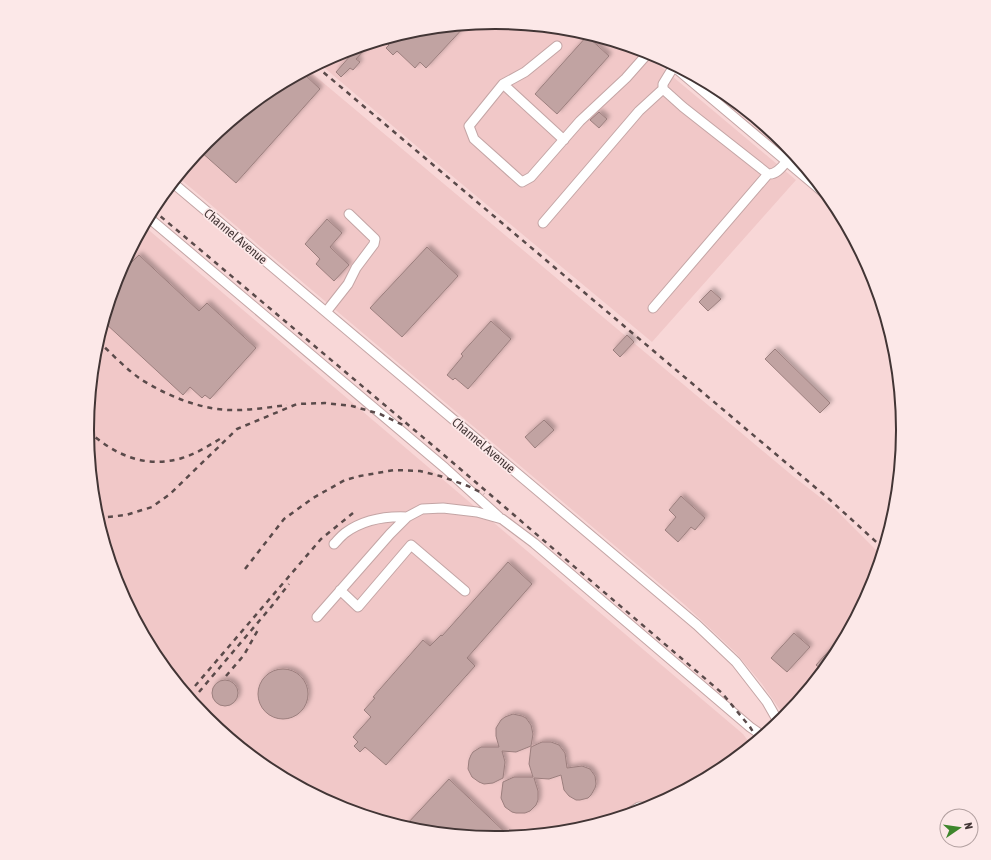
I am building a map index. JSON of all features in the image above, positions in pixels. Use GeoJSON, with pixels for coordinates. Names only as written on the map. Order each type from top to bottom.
{"type":"FeatureCollection","features":[{"type":"Feature","properties":{"kind":"street"},"geometry":{"type":"LineString","coordinates":[[557,46],[525,72],[504,84],[469,126],[474,139],[522,182],[531,177],[580,121],[626,78],[644,58]]}},
{"type":"Feature","properties":{"kind":"street"},"geometry":{"type":"LineString","coordinates":[[543,223],[639,111],[663,89],[663,84],[671,69]]}},
{"type":"Feature","properties":{"kind":"street"},"geometry":{"type":"LineString","coordinates":[[691,80],[807,177]]}},
{"type":"Feature","properties":{"kind":"street"},"geometry":{"type":"LineString","coordinates":[[504,84],[564,140]]}},
{"type":"Feature","properties":{"kind":"street"},"geometry":{"type":"LineString","coordinates":[[663,89],[683,107],[768,174],[770,175],[775,173],[787,161]]}},
{"type":"Feature","properties":{"kind":"street"},"geometry":{"type":"LineString","coordinates":[[653,308],[768,174]]}},
{"type":"Feature","properties":{"kind":"street","name":"Channel Avenue"},"geometry":{"type":"LineString","coordinates":[[177,186],[697,625],[736,662],[767,702],[776,717]]}},
{"type":"Feature","properties":{"kind":"street"},"geometry":{"type":"LineString","coordinates":[[326,312],[348,284],[356,268],[374,244],[375,239],[349,214]]}},
{"type":"Feature","properties":{"kind":"street"},"geometry":{"type":"LineString","coordinates":[[153,221],[445,468],[492,511],[534,543],[758,733]]}},
{"type":"Feature","properties":{"kind":"street"},"geometry":{"type":"LineString","coordinates":[[317,617],[390,534],[407,517],[422,509],[443,508],[477,512],[502,519]]}},
{"type":"Feature","properties":{"kind":"street"},"geometry":{"type":"LineString","coordinates":[[334,544],[344,533],[366,521],[390,516],[407,517]]}},
{"type":"Feature","properties":{"kind":"street"},"geometry":{"type":"LineString","coordinates":[[340,590],[358,607],[410,545],[465,591]]}},
{"type":"Feature","properties":{"kind":"shaded area"},"geometry":{"type":"Polygon","coordinates":[[[496,29],[548,32],[574,37],[624,50],[657,63],[796,180],[652,342],[324,67],[367,50],[443,32],[496,29]]]}},
{"type":"Feature","properties":{"kind":"shaded area"},"geometry":{"type":"Polygon","coordinates":[[[312,73],[794,477],[834,508],[877,551],[866,583],[843,631],[814,674],[781,712],[762,684],[736,653],[685,605],[182,180],[212,146],[251,112],[312,73]]]}},
{"type":"Feature","properties":{"kind":"shaded area"},"geometry":{"type":"Polygon","coordinates":[[[148,229],[743,734],[748,741],[718,763],[673,790],[624,810],[548,828],[496,831],[443,828],[367,810],[318,790],[295,777],[251,748],[212,714],[177,674],[162,653],[148,630],[125,583],[108,534],[102,508],[95,456],[95,404],[102,352],[108,326],[125,277],[148,229]]]}},
{"type":"Feature","properties":{"kind":"building"},"geometry":{"type":"Polygon","coordinates":[[[461,31],[426,68],[420,62],[415,68],[397,51],[393,55],[386,48],[389,45],[388,44],[417,37],[443,32],[461,31]]]}},
{"type":"Feature","properties":{"kind":"building"},"geometry":{"type":"Polygon","coordinates":[[[584,39],[593,42],[609,56],[557,114],[535,94],[584,39]]]}},
{"type":"Feature","properties":{"kind":"building"},"geometry":{"type":"Polygon","coordinates":[[[363,52],[356,59],[360,62],[353,70],[350,68],[341,77],[336,72],[349,57],[363,52]]]}},
{"type":"Feature","properties":{"kind":"building"},"geometry":{"type":"Polygon","coordinates":[[[307,76],[320,89],[236,183],[204,155],[251,112],[307,76]]]}},
{"type":"Feature","properties":{"kind":"building"},"geometry":{"type":"Polygon","coordinates":[[[599,112],[607,119],[599,128],[590,120],[599,112]]]}},
{"type":"Feature","properties":{"kind":"building"},"geometry":{"type":"Polygon","coordinates":[[[327,219],[342,233],[330,247],[349,265],[334,281],[316,264],[320,259],[305,244],[327,219]]]}},
{"type":"Feature","properties":{"kind":"building"},"geometry":{"type":"Polygon","coordinates":[[[427,247],[458,276],[402,337],[370,308],[427,247]]]}},
{"type":"Feature","properties":{"kind":"building"},"geometry":{"type":"Polygon","coordinates":[[[139,255],[199,311],[207,303],[256,348],[210,399],[205,395],[202,398],[190,387],[183,395],[108,326],[116,301],[132,262],[139,255]]]}},
{"type":"Feature","properties":{"kind":"building"},"geometry":{"type":"Polygon","coordinates":[[[711,290],[721,299],[708,311],[699,302],[711,290]]]}},
{"type":"Feature","properties":{"kind":"building"},"geometry":{"type":"Polygon","coordinates":[[[491,321],[511,339],[468,389],[455,378],[453,380],[447,375],[463,356],[461,354],[491,321]]]}},
{"type":"Feature","properties":{"kind":"building"},"geometry":{"type":"Polygon","coordinates":[[[627,335],[634,342],[620,357],[613,350],[627,335]]]}},
{"type":"Feature","properties":{"kind":"building"},"geometry":{"type":"Polygon","coordinates":[[[775,349],[830,403],[820,413],[765,359],[775,349]]]}},
{"type":"Feature","properties":{"kind":"building"},"geometry":{"type":"Polygon","coordinates":[[[544,420],[554,430],[535,448],[525,437],[544,420]]]}},
{"type":"Feature","properties":{"kind":"building"},"geometry":{"type":"Polygon","coordinates":[[[681,496],[705,518],[695,530],[691,527],[678,542],[665,530],[676,517],[669,510],[681,496]]]}},
{"type":"Feature","properties":{"kind":"building"},"geometry":{"type":"Polygon","coordinates":[[[508,562],[532,584],[467,658],[475,666],[386,765],[365,747],[360,752],[354,746],[358,742],[353,737],[371,717],[364,710],[375,698],[373,697],[423,640],[430,646],[441,635],[442,636],[508,562]]]}},
{"type":"Feature","properties":{"kind":"building"},"geometry":{"type":"Polygon","coordinates":[[[794,633],[810,647],[787,672],[771,658],[794,633]]]}},
{"type":"Feature","properties":{"kind":"building"},"geometry":{"type":"Polygon","coordinates":[[[834,645],[819,667],[816,665],[834,645]]]}},
{"type":"Feature","properties":{"kind":"building"},"geometry":{"type":"Polygon","coordinates":[[[278,669],[288,669],[301,676],[308,689],[308,699],[301,712],[288,719],[278,719],[269,715],[262,708],[258,699],[258,689],[262,680],[269,673],[278,669]]]}},
{"type":"Feature","properties":{"kind":"building"},"geometry":{"type":"Polygon","coordinates":[[[225,680],[234,684],[238,693],[234,702],[225,706],[216,702],[212,693],[216,684],[225,680]]]}},
{"type":"Feature","properties":{"kind":"building"},"geometry":{"type":"Polygon","coordinates":[[[513,714],[526,718],[531,725],[533,734],[531,746],[516,752],[502,751],[505,762],[503,778],[493,783],[484,784],[479,782],[472,777],[468,769],[471,755],[481,747],[499,747],[496,736],[496,728],[501,720],[513,714]]]}},
{"type":"Feature","properties":{"kind":"building"},"geometry":{"type":"Polygon","coordinates":[[[542,742],[551,742],[559,745],[565,753],[567,768],[582,766],[590,769],[595,776],[595,788],[588,798],[576,800],[569,796],[564,790],[561,775],[549,779],[534,778],[538,791],[538,800],[536,805],[530,811],[525,813],[512,812],[505,807],[501,798],[503,782],[514,777],[533,777],[529,764],[531,747],[542,742]]]}},
{"type":"Feature","properties":{"kind":"building"},"geometry":{"type":"Polygon","coordinates":[[[449,779],[503,831],[443,828],[410,821],[449,779]]]}},
{"type":"Feature","properties":{"kind":"railway"},"geometry":{"type":"LineString","coordinates":[[320,69],[829,499],[880,545]]}},
{"type":"Feature","properties":{"kind":"railway"},"geometry":{"type":"LineString","coordinates":[[158,214],[431,444],[722,693],[755,735]]}},
{"type":"Feature","properties":{"kind":"railway"},"geometry":{"type":"LineString","coordinates":[[103,346],[136,376],[160,390],[187,402],[226,410],[287,405]]}},
{"type":"Feature","properties":{"kind":"railway"},"geometry":{"type":"LineString","coordinates":[[104,517],[126,515],[152,507],[170,494],[237,429],[297,404],[325,403],[352,406],[380,414],[403,425]]}},
{"type":"Feature","properties":{"kind":"railway"},"geometry":{"type":"LineString","coordinates":[[94,437],[109,447],[131,458],[156,462],[182,458],[203,449],[223,437]]}},
{"type":"Feature","properties":{"kind":"railway"},"geometry":{"type":"LineString","coordinates":[[245,569],[284,519],[313,498],[345,480],[394,470],[420,471],[468,486],[484,494]]}},
{"type":"Feature","properties":{"kind":"railway"},"geometry":{"type":"LineString","coordinates":[[195,686],[321,539],[353,513]]}},
{"type":"Feature","properties":{"kind":"railway"},"geometry":{"type":"LineString","coordinates":[[199,692],[289,584]]}},
{"type":"Feature","properties":{"kind":"railway"},"geometry":{"type":"LineString","coordinates":[[226,676],[244,655],[259,628]]}}]}
